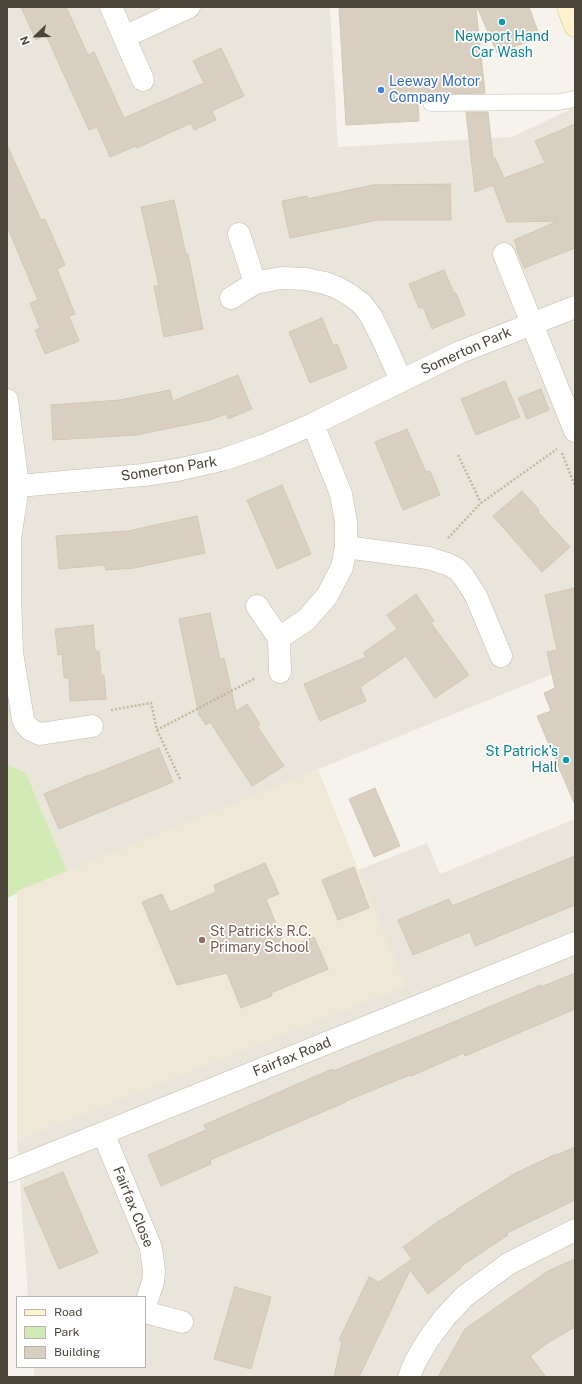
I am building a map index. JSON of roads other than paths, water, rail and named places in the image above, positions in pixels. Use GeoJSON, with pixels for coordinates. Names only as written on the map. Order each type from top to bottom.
{"type":"FeatureCollection","features":[{"type":"Feature","properties":{"kind":"street"},"geometry":{"type":"LineString","coordinates":[[111,7],[143,80]]}},
{"type":"Feature","properties":{"kind":"street"},"geometry":{"type":"LineString","coordinates":[[124,37],[189,7]]}},
{"type":"Feature","properties":{"kind":"street"},"geometry":{"type":"LineString","coordinates":[[568,7],[575,26]]}},
{"type":"Feature","properties":{"kind":"street"},"geometry":{"type":"LineString","coordinates":[[239,234],[255,283]]}},
{"type":"Feature","properties":{"kind":"street"},"geometry":{"type":"LineString","coordinates":[[504,254],[575,432]]}},
{"type":"Feature","properties":{"kind":"street"},"geometry":{"type":"LineString","coordinates":[[231,298],[255,283],[281,278],[306,278],[338,288],[362,304],[371,316],[401,380]]}},
{"type":"Feature","properties":{"kind":"street","name":"Somerton Park"},"geometry":{"type":"LineString","coordinates":[[18,486],[143,475],[201,465],[225,459],[262,446],[313,424],[458,353],[575,306]]}},
{"type":"Feature","properties":{"kind":"street"},"geometry":{"type":"LineString","coordinates":[[7,400],[18,486],[10,539],[12,653],[23,719],[25,724],[31,730],[40,734],[92,726]]}},
{"type":"Feature","properties":{"kind":"street"},"geometry":{"type":"LineString","coordinates":[[279,638],[306,620],[326,596],[342,567],[346,547],[346,522],[341,494],[313,424]]}},
{"type":"Feature","properties":{"kind":"street"},"geometry":{"type":"LineString","coordinates":[[346,547],[428,558],[447,564],[456,569],[464,577],[476,596],[501,656]]}},
{"type":"Feature","properties":{"kind":"street"},"geometry":{"type":"LineString","coordinates":[[256,606],[279,638],[280,669]]}},
{"type":"Feature","properties":{"kind":"street","name":"Fairfax Road"},"geometry":{"type":"LineString","coordinates":[[9,1171],[575,943]]}},
{"type":"Feature","properties":{"kind":"street","name":"Fairfax Close"},"geometry":{"type":"LineString","coordinates":[[102,1133],[146,1233],[151,1248],[154,1270],[153,1282],[146,1303]]}},
{"type":"Feature","properties":{"kind":"street"},"geometry":{"type":"LineString","coordinates":[[408,1377],[428,1340],[445,1317],[465,1296],[508,1264],[575,1230]]}},
{"type":"Feature","properties":{"kind":"street"},"geometry":{"type":"LineString","coordinates":[[146,1312],[182,1322]]}},
{"type":"Feature","properties":{"kind":"lane"},"geometry":{"type":"LineString","coordinates":[[431,103],[560,102],[575,99]]}},
{"type":"Feature","properties":{"kind":"place","name":"Newport Hand Car Wash"},"geometry":{"type":"Point","coordinates":[502,22]}},
{"type":"Feature","properties":{"kind":"place","name":"Leeway Motor Company"},"geometry":{"type":"Point","coordinates":[381,90]}},
{"type":"Feature","properties":{"kind":"place","name":"St Patrick's Hall"},"geometry":{"type":"Point","coordinates":[566,760]}},
{"type":"Feature","properties":{"kind":"place","name":"St Patrick's R.C. Primary School"},"geometry":{"type":"Point","coordinates":[202,940]}}]}
